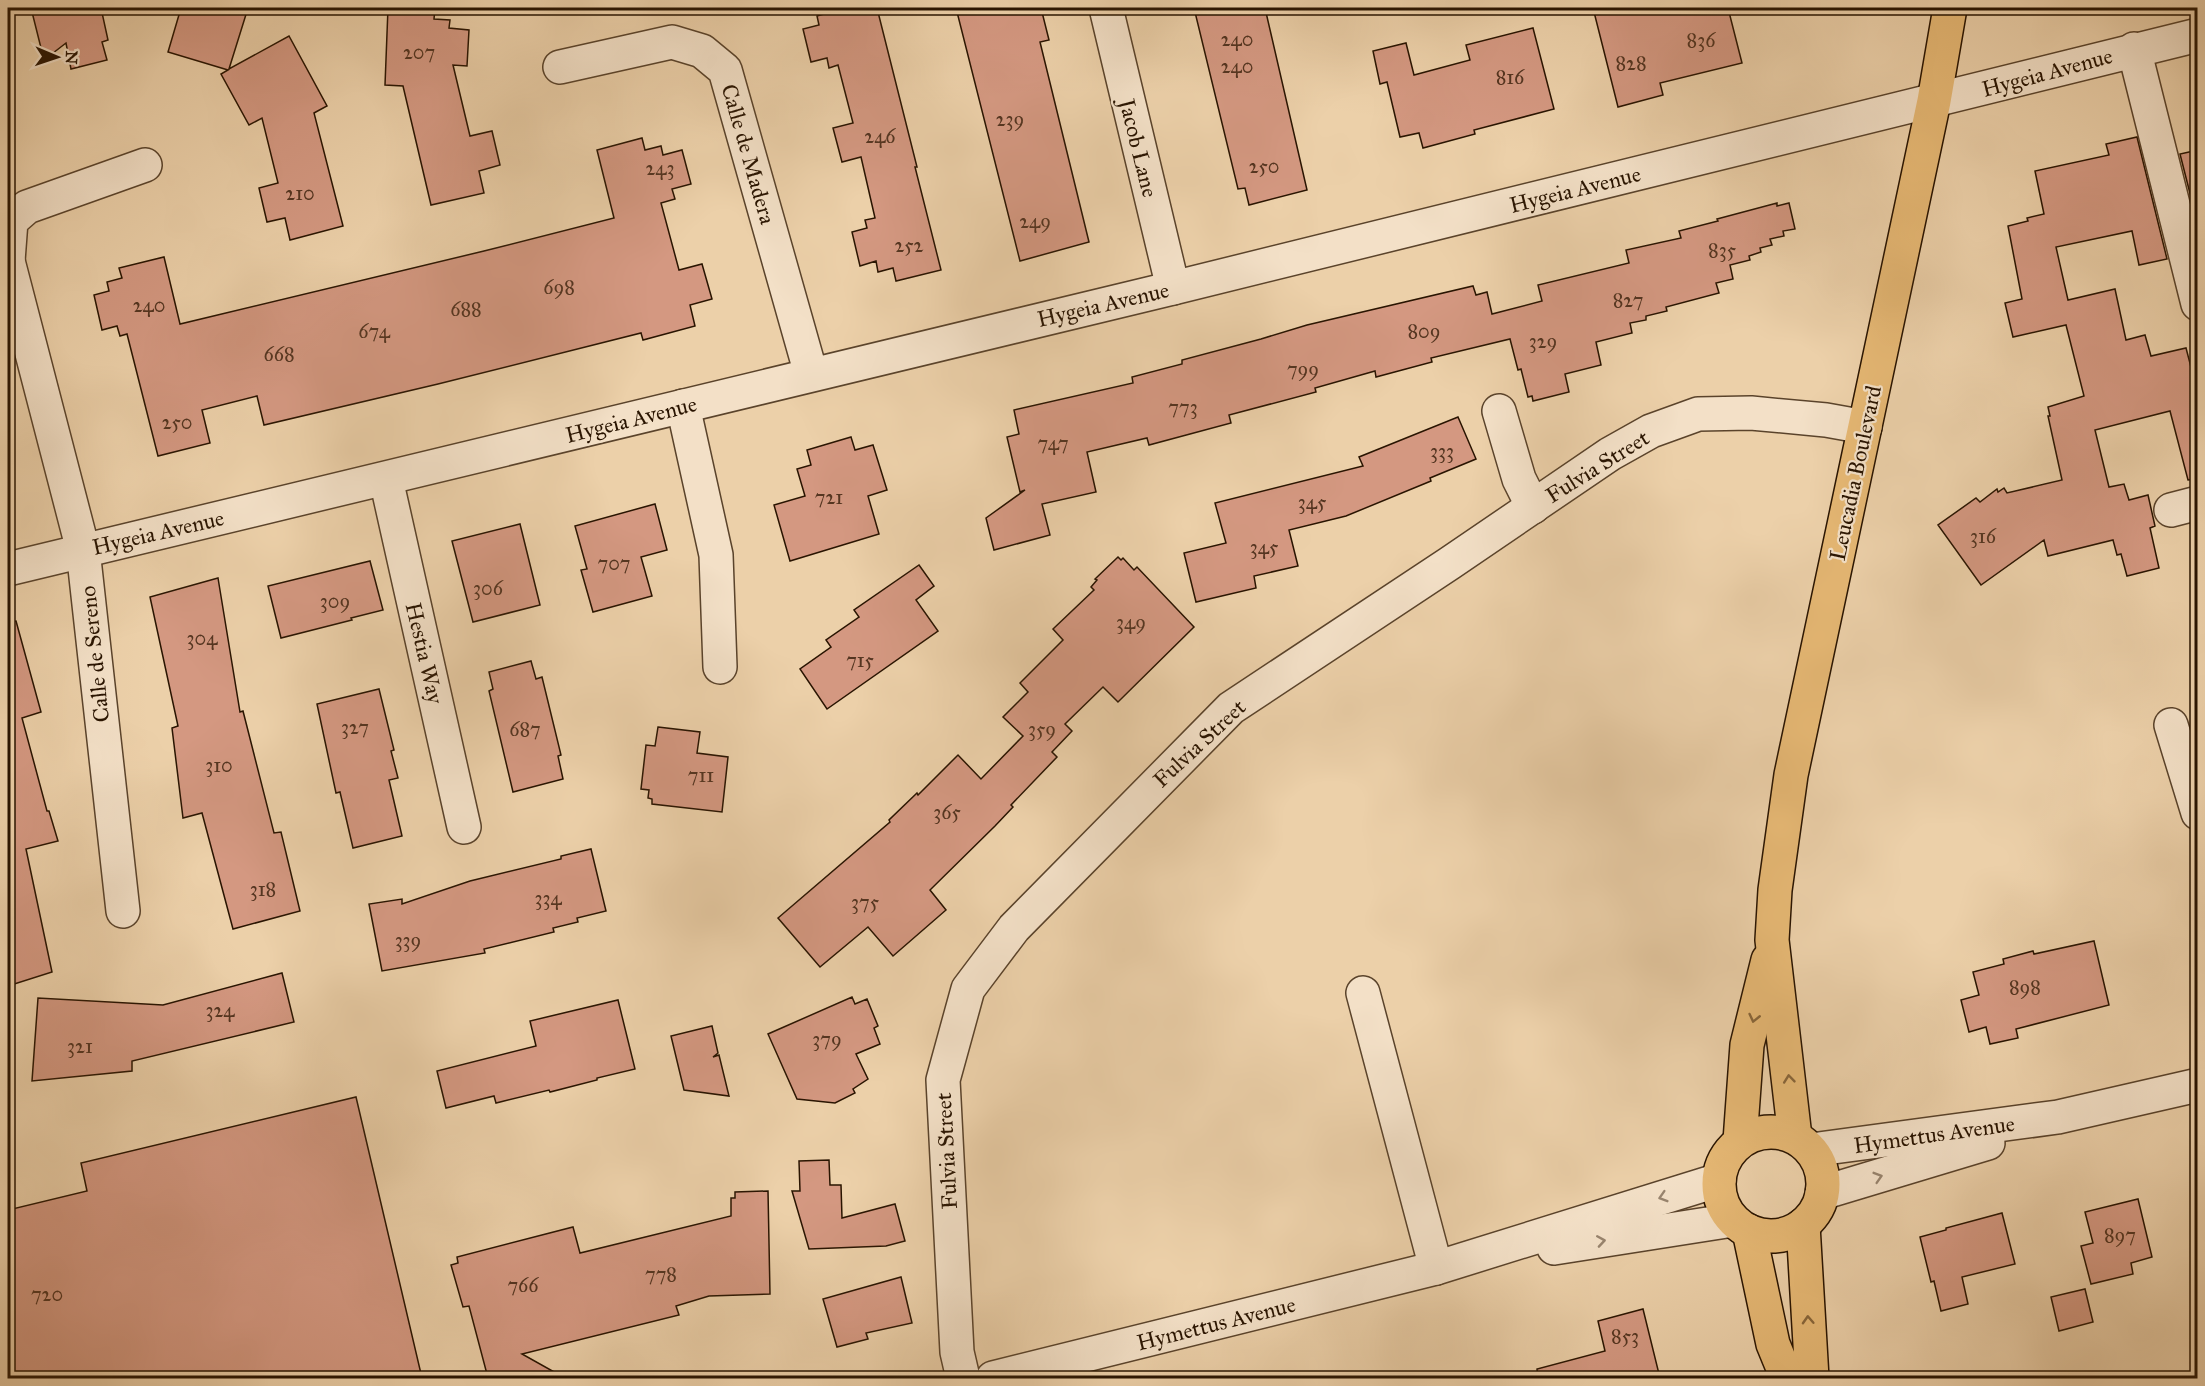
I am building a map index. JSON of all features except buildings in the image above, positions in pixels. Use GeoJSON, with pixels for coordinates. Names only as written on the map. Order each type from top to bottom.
{"type":"FeatureCollection","features":[{"type":"Feature","properties":{"kind":"main road","name":"Leucadia Boulevard"},"geometry":{"type":"LineString","coordinates":[[1740,1141],[1748,1045],[1772,940],[1775,890],[1791,775],[1934,101],[1950,8]]}},
{"type":"Feature","properties":{"kind":"main road","name":"Leucadia Boulevard"},"geometry":{"type":"LineString","coordinates":[[1772,940],[1803,1144]]}},
{"type":"Feature","properties":{"kind":"main road"},"geometry":{"type":"LineString","coordinates":[[1767,1131],[1787,1134],[1803,1144],[1821,1170],[1822,1194],[1814,1213],[1803,1225],[1788,1234],[1769,1236],[1741,1226],[1725,1209],[1719,1193],[1719,1180],[1724,1160],[1740,1141],[1750,1135],[1767,1131]]}},
{"type":"Feature","properties":{"kind":"main road"},"geometry":{"type":"LineString","coordinates":[[1803,1225],[1812,1378]]}},
{"type":"Feature","properties":{"kind":"main road"},"geometry":{"type":"LineString","coordinates":[[1741,1226],[1773,1344],[1787,1378]]}},
{"type":"Feature","properties":{"kind":"street","name":"Jacob Lane"},"geometry":{"type":"LineString","coordinates":[[1106,8],[1173,288]]}},
{"type":"Feature","properties":{"kind":"street","name":"Hygeia Avenue"},"geometry":{"type":"LineString","coordinates":[[8,568],[1173,288],[2198,35]]}},
{"type":"Feature","properties":{"kind":"street","name":"Calle de Madera"},"geometry":{"type":"LineString","coordinates":[[560,68],[672,42],[702,51],[725,70],[811,374]]}},
{"type":"Feature","properties":{"kind":"street"},"geometry":{"type":"LineString","coordinates":[[2134,49],[2198,304]]}},
{"type":"Feature","properties":{"kind":"street","name":"Calle de Sereno"},"geometry":{"type":"LineString","coordinates":[[123,911],[82,550],[8,261],[11,221],[27,207],[145,165]]}},
{"type":"Feature","properties":{"kind":"street"},"geometry":{"type":"LineString","coordinates":[[683,406],[716,555],[720,667]]}},
{"type":"Feature","properties":{"kind":"street"},"geometry":{"type":"LineString","coordinates":[[1499,411],[1519,479],[1533,507]]}},
{"type":"Feature","properties":{"kind":"street","name":"Fulvia Street"},"geometry":{"type":"LineString","coordinates":[[963,1378],[957,1352],[943,1080],[968,989],[1014,928],[1230,708],[1610,454],[1651,431],[1698,414],[1751,413],[1826,420],[1865,427]]}},
{"type":"Feature","properties":{"kind":"street","name":"Hestia Way"},"geometry":{"type":"LineString","coordinates":[[386,479],[464,827]]}},
{"type":"Feature","properties":{"kind":"street"},"geometry":{"type":"LineString","coordinates":[[2171,725],[2198,813]]}},
{"type":"Feature","properties":{"kind":"street"},"geometry":{"type":"LineString","coordinates":[[1364,993],[1438,1267]]}},
{"type":"Feature","properties":{"kind":"street","name":"Hymettus Avenue"},"geometry":{"type":"LineString","coordinates":[[1822,1194],[1977,1147],[2058,1118],[2198,1084]]}},
{"type":"Feature","properties":{"kind":"street","name":"Hymettus Avenue"},"geometry":{"type":"LineString","coordinates":[[1803,1144],[2058,1118]]}},
{"type":"Feature","properties":{"kind":"street","name":"Hymettus Avenue"},"geometry":{"type":"LineString","coordinates":[[993,1378],[1438,1267],[1719,1180]]}},
{"type":"Feature","properties":{"kind":"street","name":"Hymettus Avenue"},"geometry":{"type":"LineString","coordinates":[[1438,1267],[1741,1226]]}}]}
